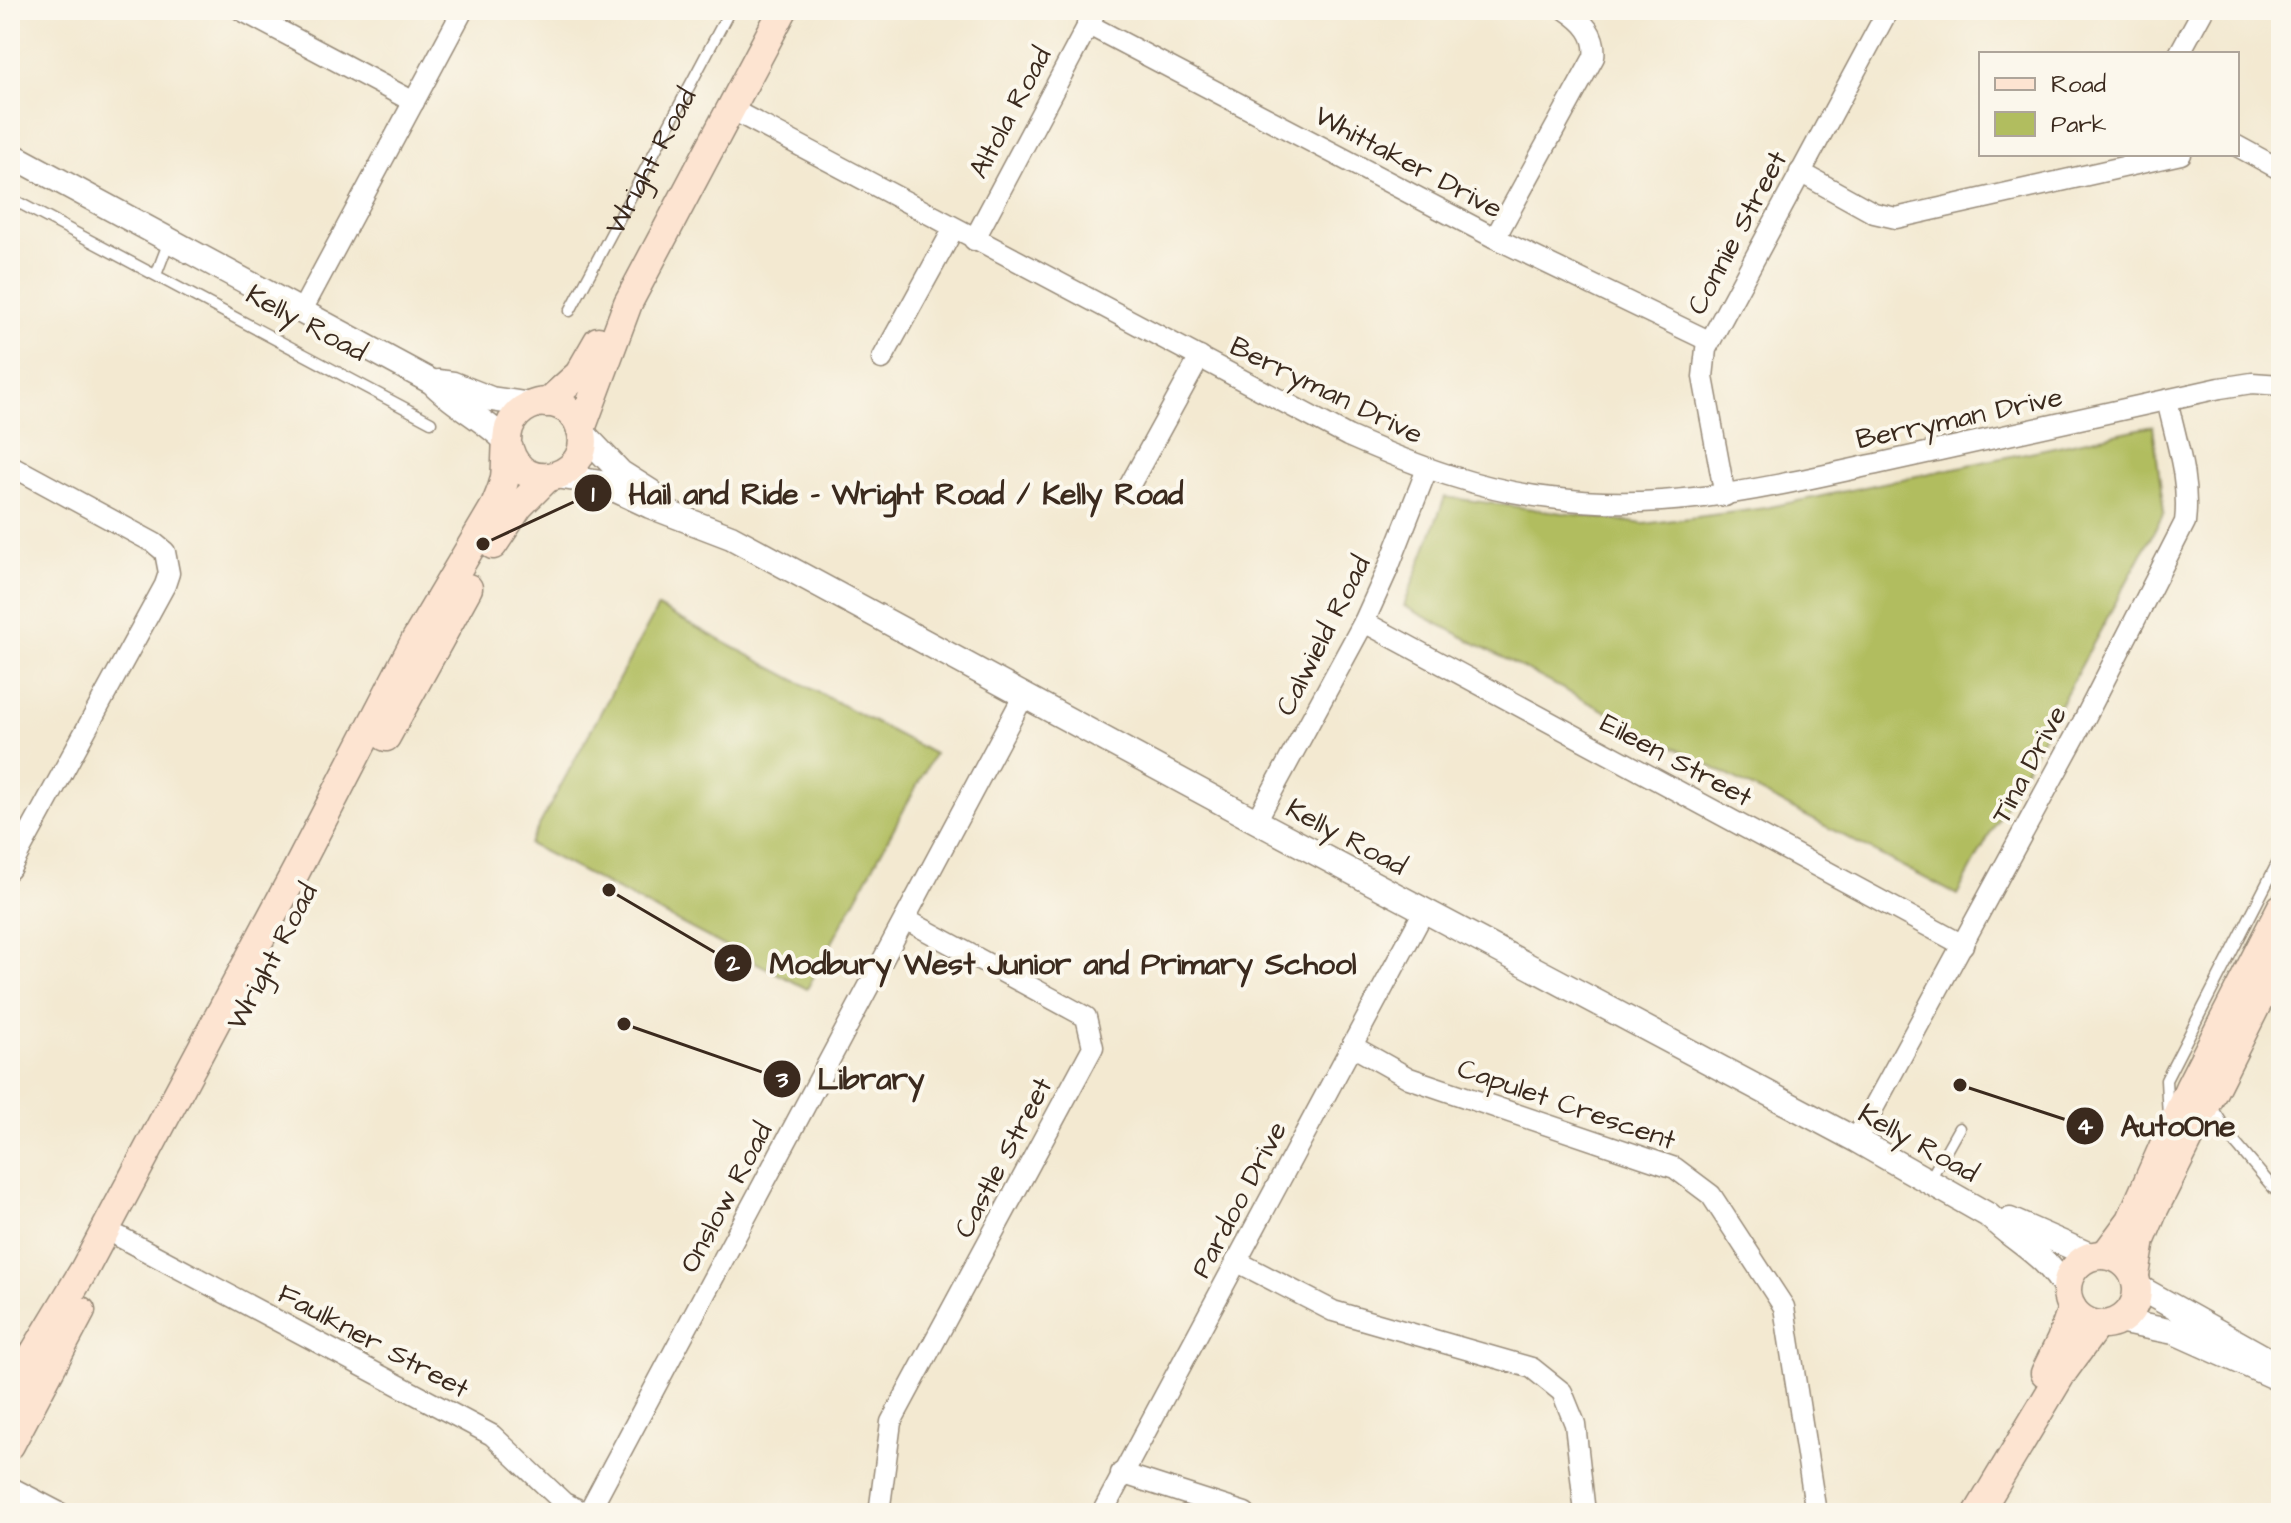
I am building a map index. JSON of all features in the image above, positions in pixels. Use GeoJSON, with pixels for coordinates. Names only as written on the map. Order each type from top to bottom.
{"type":"FeatureCollection","features":[{"type":"Feature","properties":{"kind":"main road","name":"Wright Road"},"geometry":{"type":"LineString","coordinates":[[582,430],[628,303],[783,10]]}},
{"type":"Feature","properties":{"kind":"main road","name":"Wright Road"},"geometry":{"type":"LineString","coordinates":[[539,404],[579,374],[604,331],[628,303]]}},
{"type":"Feature","properties":{"kind":"main road"},"geometry":{"type":"LineString","coordinates":[[539,404],[568,410],[582,430],[578,459],[568,470],[552,477],[535,476],[523,471],[514,461],[508,446],[513,420],[539,404]]}},
{"type":"Feature","properties":{"kind":"main road","name":"Wright Road"},"geometry":{"type":"LineString","coordinates":[[10,1393],[84,1270],[415,641],[495,506],[503,488],[508,446]]}},
{"type":"Feature","properties":{"kind":"main road","name":"Wright Road"},"geometry":{"type":"LineString","coordinates":[[10,1445],[459,603],[509,518],[552,477]]}},
{"type":"Feature","properties":{"kind":"main road"},"geometry":{"type":"LineString","coordinates":[[1978,1513],[2062,1373],[2107,1323],[2130,1311],[2138,1253],[2150,1218],[2199,1094],[2281,908]]}},
{"type":"Feature","properties":{"kind":"main road"},"geometry":{"type":"LineString","coordinates":[[1996,1479],[2001,1458],[2057,1349],[2069,1300],[2068,1282],[2076,1266],[2098,1256],[2131,1220],[2168,1131],[2199,1094],[2281,956]]}},
{"type":"Feature","properties":{"kind":"main road"},"geometry":{"type":"LineString","coordinates":[[2098,1256],[2120,1259],[2136,1281]]}},
{"type":"Feature","properties":{"kind":"main road"},"geometry":{"type":"LineString","coordinates":[[2069,1300],[2082,1319],[2107,1323]]}},
{"type":"Feature","properties":{"kind":"street"},"geometry":{"type":"LineString","coordinates":[[241,10],[414,102]]}},
{"type":"Feature","properties":{"kind":"street"},"geometry":{"type":"LineString","coordinates":[[301,312],[463,10]]}},
{"type":"Feature","properties":{"kind":"street"},"geometry":{"type":"LineString","coordinates":[[1495,238],[1594,57],[1593,37],[1586,26],[1566,10]]}},
{"type":"Feature","properties":{"kind":"street","name":"Connie Street"},"geometry":{"type":"LineString","coordinates":[[1725,496],[1703,377],[1704,356],[1709,341],[1888,10]]}},
{"type":"Feature","properties":{"kind":"street"},"geometry":{"type":"LineString","coordinates":[[2180,52],[2203,10]]}},
{"type":"Feature","properties":{"kind":"street","name":"Whittaker Drive"},"geometry":{"type":"LineString","coordinates":[[1091,17],[1495,238],[1709,341]]}},
{"type":"Feature","properties":{"kind":"street","name":"Altola Road"},"geometry":{"type":"LineString","coordinates":[[974,240],[1091,17]]}},
{"type":"Feature","properties":{"kind":"street","name":"Berryman Drive"},"geometry":{"type":"LineString","coordinates":[[731,109],[1348,436],[1427,469],[1477,484],[1552,499],[1625,502],[1725,496],[2238,384],[2281,385]]}},
{"type":"Feature","properties":{"kind":"street"},"geometry":{"type":"LineString","coordinates":[[2239,147],[2281,170]]}},
{"type":"Feature","properties":{"kind":"street","name":"Kelly Road"},"geometry":{"type":"LineString","coordinates":[[10,154],[432,382],[445,396],[490,426],[508,446]]}},
{"type":"Feature","properties":{"kind":"street"},"geometry":{"type":"LineString","coordinates":[[1800,172],[1874,213],[1896,218],[2122,160],[2161,156]]}},
{"type":"Feature","properties":{"kind":"street"},"geometry":{"type":"LineString","coordinates":[[882,359],[954,228]]}},
{"type":"Feature","properties":{"kind":"street"},"geometry":{"type":"LineString","coordinates":[[1126,492],[1200,357]]}},
{"type":"Feature","properties":{"kind":"street","name":"Kelly Road"},"geometry":{"type":"LineString","coordinates":[[432,382],[453,384],[491,399],[539,404]]}},
{"type":"Feature","properties":{"kind":"street","name":"Tina Drive"},"geometry":{"type":"LineString","coordinates":[[1856,1140],[2083,722],[2185,522],[2185,479],[2167,400]]}},
{"type":"Feature","properties":{"kind":"street","name":"Kelly Road"},"geometry":{"type":"LineString","coordinates":[[582,430],[621,473],[655,495],[676,515]]}},
{"type":"Feature","properties":{"kind":"street"},"geometry":{"type":"LineString","coordinates":[[10,465],[154,543],[165,552],[169,573],[10,869]]}},
{"type":"Feature","properties":{"kind":"street","name":"Calwield Road"},"geometry":{"type":"LineString","coordinates":[[1256,821],[1364,622],[1427,469]]}},
{"type":"Feature","properties":{"kind":"street","name":"Kelly Road"},"geometry":{"type":"LineString","coordinates":[[552,477],[601,483],[650,506],[731,537],[1856,1140],[1988,1215],[2044,1259],[2055,1271],[2069,1300]]}},
{"type":"Feature","properties":{"kind":"street","name":"Eileen Street"},"geometry":{"type":"LineString","coordinates":[[1364,622],[1963,945]]}},
{"type":"Feature","properties":{"kind":"street","name":"Onslow Road"},"geometry":{"type":"LineString","coordinates":[[587,1513],[1024,695]]}},
{"type":"Feature","properties":{"kind":"street","name":"Pardoo Drive"},"geometry":{"type":"LineString","coordinates":[[1102,1513],[1424,911]]}},
{"type":"Feature","properties":{"kind":"street","name":"Castle Street"},"geometry":{"type":"LineString","coordinates":[[879,1513],[891,1422],[1093,1047],[1086,1017],[905,919]]}},
{"type":"Feature","properties":{"kind":"street","name":"Capulet Crescent"},"geometry":{"type":"LineString","coordinates":[[1352,1046],[1409,1078],[1675,1168],[1711,1195],[1784,1307],[1816,1513]]}},
{"type":"Feature","properties":{"kind":"street","name":"Kelly Road"},"geometry":{"type":"LineString","coordinates":[[1988,1215],[2007,1218],[2098,1256]]}},
{"type":"Feature","properties":{"kind":"street","name":"Faulkner Street"},"geometry":{"type":"LineString","coordinates":[[120,1237],[492,1435],[564,1503],[587,1513]]}},
{"type":"Feature","properties":{"kind":"street"},"geometry":{"type":"LineString","coordinates":[[1236,1261],[1333,1311],[1532,1368],[1562,1392],[1575,1424],[1585,1513]]}},
{"type":"Feature","properties":{"kind":"street"},"geometry":{"type":"LineString","coordinates":[[2136,1281],[2281,1367]]}},
{"type":"Feature","properties":{"kind":"street"},"geometry":{"type":"LineString","coordinates":[[2107,1323],[2163,1328],[2281,1380]]}},
{"type":"Feature","properties":{"kind":"street"},"geometry":{"type":"LineString","coordinates":[[1121,1473],[1245,1513]]}},
{"type":"Feature","properties":{"kind":"street"},"geometry":{"type":"LineString","coordinates":[[10,1487],[60,1513]]}},
{"type":"Feature","properties":{"kind":"lane","name":"Wright Road"},"geometry":{"type":"LineString","coordinates":[[570,311],[730,10]]}},
{"type":"Feature","properties":{"kind":"lane","name":"Kelly Road"},"geometry":{"type":"LineString","coordinates":[[10,198],[431,422]]}},
{"type":"Feature","properties":{"kind":"lane"},"geometry":{"type":"LineString","coordinates":[[156,275],[169,241]]}},
{"type":"Feature","properties":{"kind":"lane"},"geometry":{"type":"LineString","coordinates":[[2168,1131],[2166,1080],[2281,856]]}},
{"type":"Feature","properties":{"kind":"lane"},"geometry":{"type":"LineString","coordinates":[[2199,1094],[2281,1197]]}},
{"type":"Feature","properties":{"kind":"lane"},"geometry":{"type":"LineString","coordinates":[[1929,1181],[1959,1128]]}},
{"type":"Feature","properties":{"kind":"green space"},"geometry":{"type":"Polygon","coordinates":[[[2153,426],[2164,513],[1957,895],[1404,606],[1445,497],[1644,524],[1765,508],[2153,426]]]}},
{"type":"Feature","properties":{"kind":"green space"},"geometry":{"type":"Polygon","coordinates":[[[658,607],[934,754],[807,989],[529,844],[658,607]]]}},
{"type":"Feature","properties":{"kind":"place","name":"Hail and Ride - Wright Road / Kelly Road"},"geometry":{"type":"Point","coordinates":[483,544]}},
{"type":"Feature","properties":{"kind":"place","name":"Modbury West Junior and Primary School"},"geometry":{"type":"Point","coordinates":[609,890]}},
{"type":"Feature","properties":{"kind":"place","name":"Library"},"geometry":{"type":"Point","coordinates":[624,1024]}},
{"type":"Feature","properties":{"kind":"place","name":"AutoOne"},"geometry":{"type":"Point","coordinates":[1960,1085]}}]}
